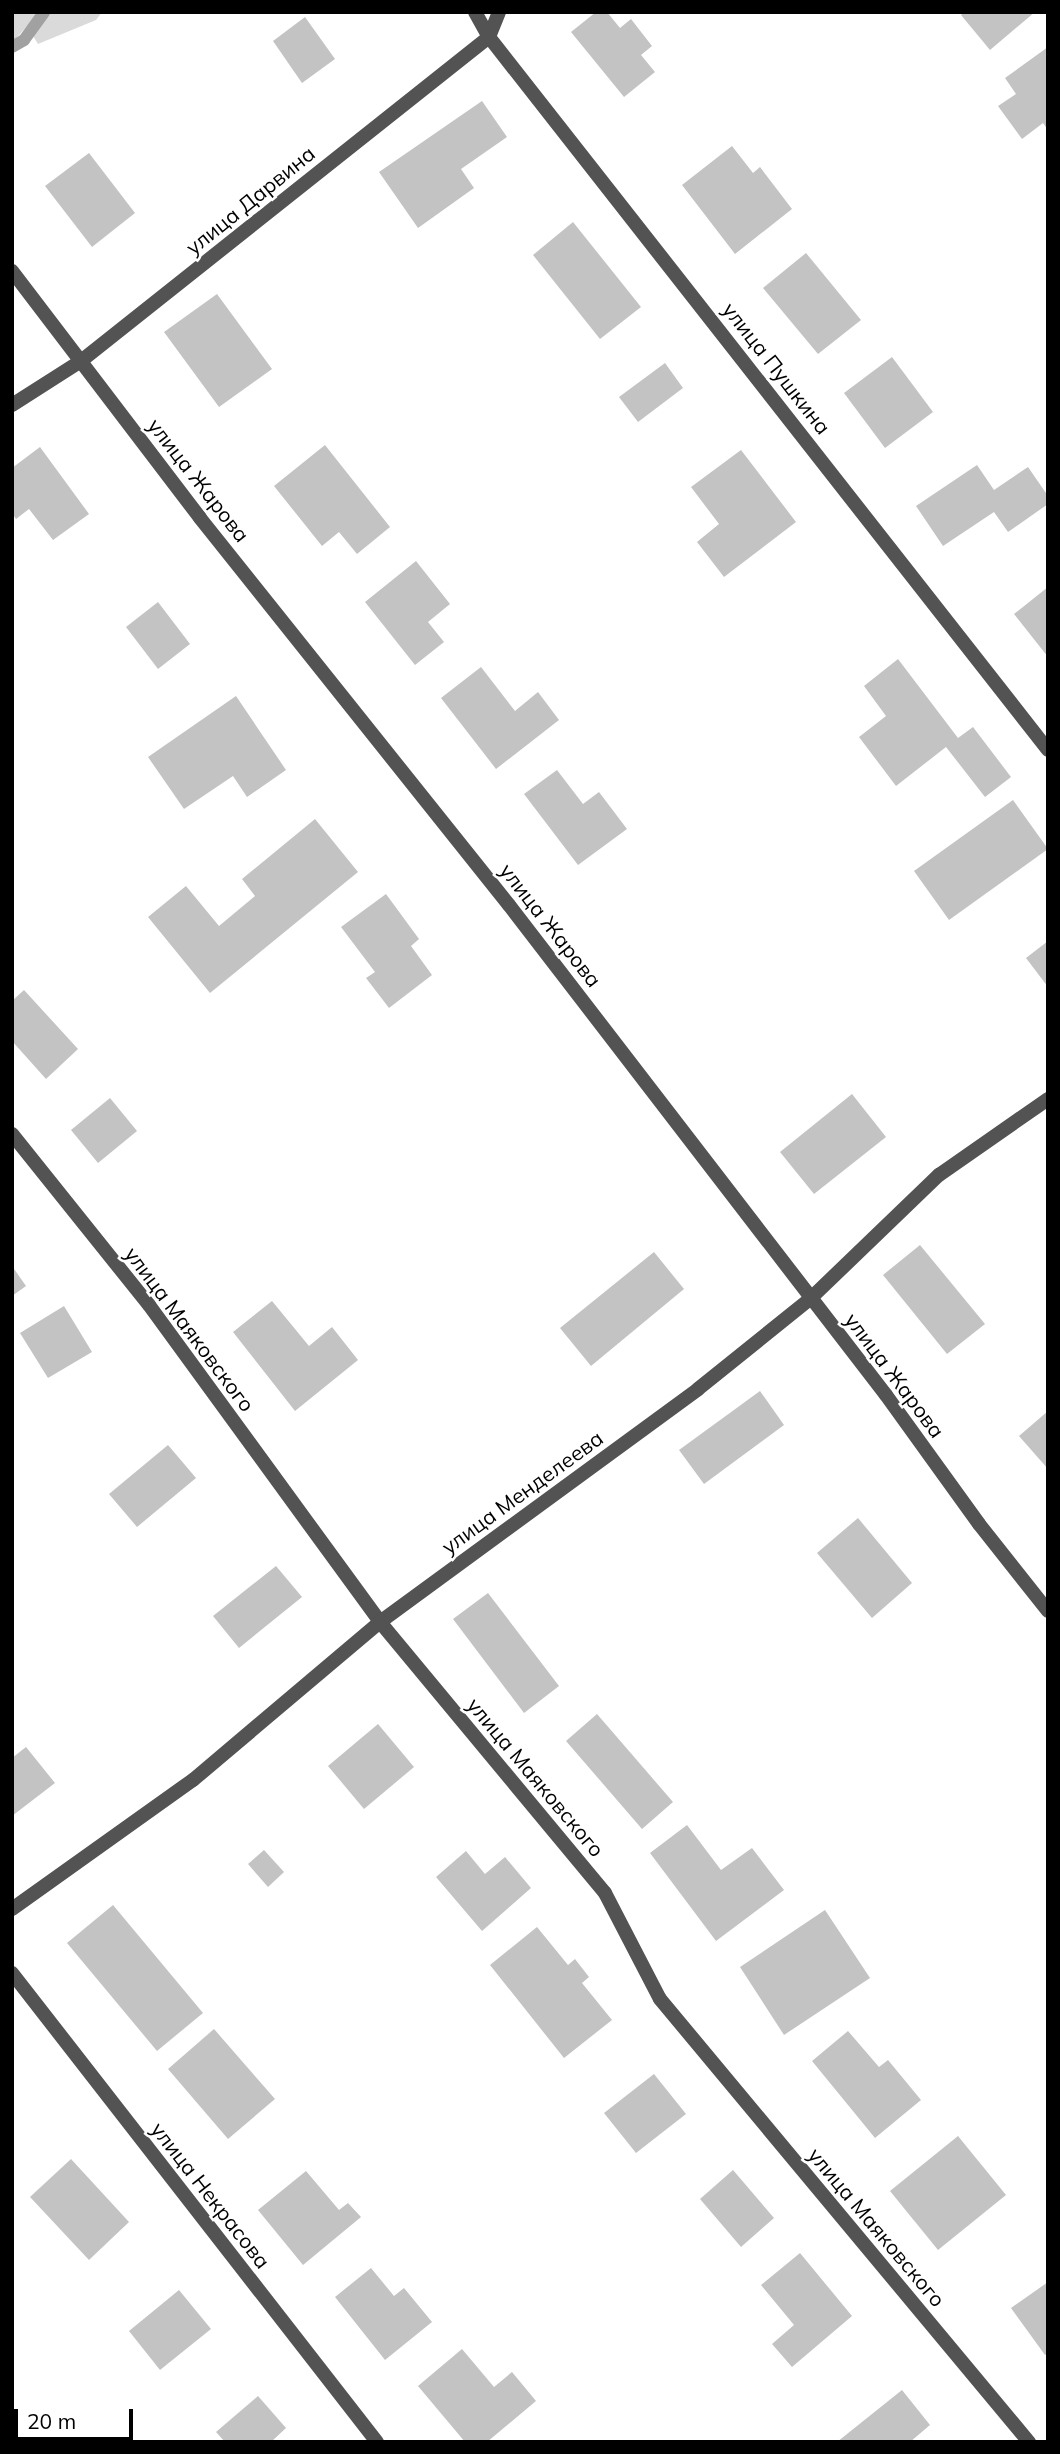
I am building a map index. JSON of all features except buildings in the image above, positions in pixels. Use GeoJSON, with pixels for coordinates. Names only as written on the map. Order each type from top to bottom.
{"type":"FeatureCollection","features":[{"type":"Feature","properties":{"kind":"street","name":"улица Пушкина"},"geometry":{"type":"LineString","coordinates":[[475,12],[489,37],[1048,750]]}},
{"type":"Feature","properties":{"kind":"street","name":"улица Дарвина"},"geometry":{"type":"LineString","coordinates":[[12,405],[81,361],[489,37],[499,12]]}},
{"type":"Feature","properties":{"kind":"street","name":"улица Жарова"},"geometry":{"type":"LineString","coordinates":[[12,271],[200,518],[509,905],[886,1395],[978,1524],[1048,1611]]}},
{"type":"Feature","properties":{"kind":"street","name":"улица Менделеева"},"geometry":{"type":"LineString","coordinates":[[12,1909],[193,1780],[380,1622],[698,1389],[811,1298],[939,1175],[1048,1099]]}},
{"type":"Feature","properties":{"kind":"street","name":"улица Маяковского"},"geometry":{"type":"LineString","coordinates":[[12,1134],[149,1305],[380,1622],[605,1894],[660,1999],[1029,2442]]}},
{"type":"Feature","properties":{"kind":"street","name":"улица Некрасова"},"geometry":{"type":"LineString","coordinates":[[12,1973],[377,2442]]}},
{"type":"Feature","properties":{"kind":"shaded area"},"geometry":{"type":"Polygon","coordinates":[[[12,12],[102,12],[96,20],[38,44],[27,26],[12,43],[12,12]]]}},
{"type":"Feature","properties":{"kind":"waterway"},"geometry":{"type":"LineString","coordinates":[[12,47],[24,40],[44,12]]}}]}
